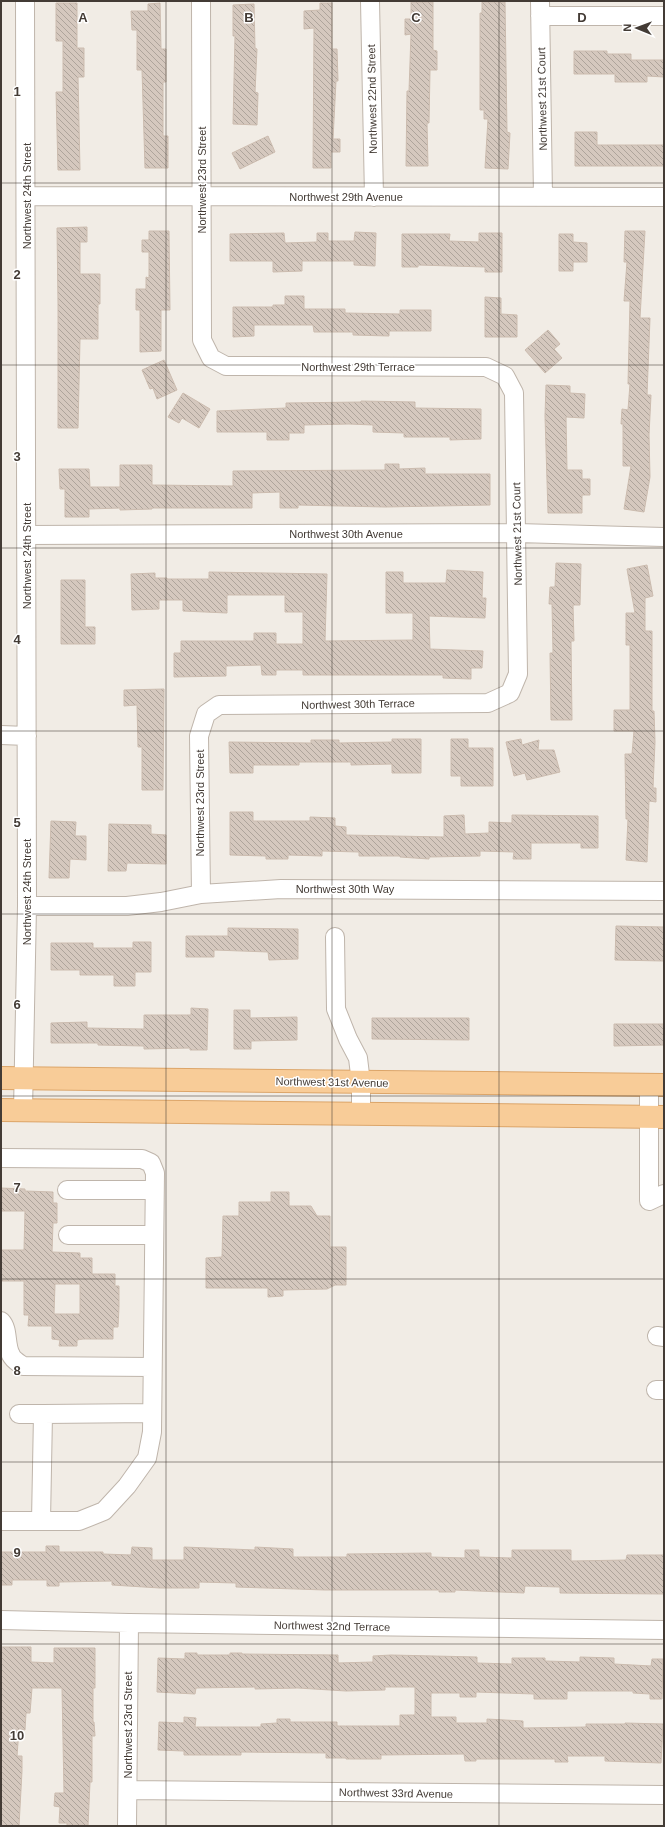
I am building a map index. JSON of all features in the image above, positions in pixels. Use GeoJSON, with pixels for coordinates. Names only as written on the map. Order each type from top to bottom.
{"type":"FeatureCollection","features":[{"type":"Feature","properties":{"kind":"main road","name":"Northwest 31st Avenue"},"geometry":{"type":"LineString","coordinates":[[1,1078],[656,1085]]}},
{"type":"Feature","properties":{"kind":"main road"},"geometry":{"type":"LineString","coordinates":[[1,1110],[656,1117]]}},
{"type":"Feature","properties":{"kind":"street","name":"Northwest 24th Street"},"geometry":{"type":"LineString","coordinates":[[23,1111],[27,906],[28,535],[26,1]]}},
{"type":"Feature","properties":{"kind":"street","name":"Northwest 23rd Street"},"geometry":{"type":"LineString","coordinates":[[201,1],[202,340],[211,358]]}},
{"type":"Feature","properties":{"kind":"street","name":"Northwest 22nd Street"},"geometry":{"type":"LineString","coordinates":[[370,1],[374,197]]}},
{"type":"Feature","properties":{"kind":"street"},"geometry":{"type":"LineString","coordinates":[[540,8],[664,16]]}},
{"type":"Feature","properties":{"kind":"street","name":"Northwest 21st Court"},"geometry":{"type":"LineString","coordinates":[[540,8],[543,197]]}},
{"type":"Feature","properties":{"kind":"street","name":"Northwest 29th Avenue"},"geometry":{"type":"LineString","coordinates":[[27,196],[664,197]]}},
{"type":"Feature","properties":{"kind":"street","name":"Northwest 29th Terrace"},"geometry":{"type":"LineString","coordinates":[[211,358],[226,366],[486,367],[505,376]]}},
{"type":"Feature","properties":{"kind":"street","name":"Northwest 21st Court"},"geometry":{"type":"LineString","coordinates":[[505,376],[514,393],[517,533],[518,674],[510,693]]}},
{"type":"Feature","properties":{"kind":"street","name":"Northwest 30th Avenue"},"geometry":{"type":"LineString","coordinates":[[28,535],[517,533],[664,537]]}},
{"type":"Feature","properties":{"kind":"street","name":"Northwest 30th Terrace"},"geometry":{"type":"LineString","coordinates":[[206,714],[219,705],[488,703],[510,693]]}},
{"type":"Feature","properties":{"kind":"street","name":"Northwest 23rd Street"},"geometry":{"type":"LineString","coordinates":[[201,894],[199,736],[206,714]]}},
{"type":"Feature","properties":{"kind":"street"},"geometry":{"type":"LineString","coordinates":[[1,735],[27,736]]}},
{"type":"Feature","properties":{"kind":"street","name":"Northwest 30th Way"},"geometry":{"type":"LineString","coordinates":[[27,906],[127,906],[162,902],[201,894],[281,889],[664,891]]}},
{"type":"Feature","properties":{"kind":"street"},"geometry":{"type":"LineString","coordinates":[[335,938],[336,1009],[358,1058],[361,1083],[361,1115]]}},
{"type":"Feature","properties":{"kind":"street"},"geometry":{"type":"LineString","coordinates":[[656,1085],[656,1117],[649,1202],[664,1194]]}},
{"type":"Feature","properties":{"kind":"street"},"geometry":{"type":"LineString","coordinates":[[1,1158],[142,1159],[151,1163],[155,1173],[152,1432],[147,1458],[127,1486],[104,1511],[79,1521],[1,1521]]}},
{"type":"Feature","properties":{"kind":"street"},"geometry":{"type":"LineString","coordinates":[[67,1190],[154,1190]]}},
{"type":"Feature","properties":{"kind":"street"},"geometry":{"type":"LineString","coordinates":[[68,1235],[154,1235]]}},
{"type":"Feature","properties":{"kind":"street"},"geometry":{"type":"LineString","coordinates":[[1,1321],[4,1324],[7,1344],[11,1357],[23,1366],[152,1367]]}},
{"type":"Feature","properties":{"kind":"street"},"geometry":{"type":"LineString","coordinates":[[19,1414],[152,1413]]}},
{"type":"Feature","properties":{"kind":"street"},"geometry":{"type":"LineString","coordinates":[[41,1521],[43,1414]]}},
{"type":"Feature","properties":{"kind":"street","name":"Northwest 32nd Terrace"},"geometry":{"type":"LineString","coordinates":[[1,1620],[129,1624],[664,1630]]}},
{"type":"Feature","properties":{"kind":"street","name":"Northwest 23rd Street"},"geometry":{"type":"LineString","coordinates":[[127,1826],[129,1624]]}},
{"type":"Feature","properties":{"kind":"street","name":"Northwest 33rd Avenue"},"geometry":{"type":"LineString","coordinates":[[128,1790],[664,1796]]}},
{"type":"Feature","properties":{"kind":"building"},"geometry":{"type":"Polygon","coordinates":[[[411,2],[433,2],[433,50],[437,51],[437,70],[430,70],[429,123],[427,123],[428,166],[406,166],[407,91],[409,91],[411,34],[405,35],[405,19],[411,19],[411,2]]]}},
{"type":"Feature","properties":{"kind":"building"},"geometry":{"type":"Polygon","coordinates":[[[482,2],[505,2],[507,132],[510,133],[508,169],[485,168],[488,119],[484,119],[484,110],[480,110],[480,13],[482,13],[482,2]]]}},
{"type":"Feature","properties":{"kind":"building"},"geometry":{"type":"Polygon","coordinates":[[[56,3],[77,3],[77,48],[84,48],[84,77],[78,77],[80,170],[58,170],[56,92],[63,92],[63,41],[56,41],[56,3]]]}},
{"type":"Feature","properties":{"kind":"building"},"geometry":{"type":"Polygon","coordinates":[[[160,3],[161,49],[166,49],[166,82],[163,82],[163,136],[168,136],[168,168],[145,168],[142,70],[137,70],[137,30],[132,30],[131,11],[148,11],[148,4],[160,3]]]}},
{"type":"Feature","properties":{"kind":"building"},"geometry":{"type":"Polygon","coordinates":[[[320,3],[332,3],[332,49],[337,49],[338,81],[336,81],[333,139],[340,139],[340,152],[331,152],[331,168],[313,168],[314,28],[304,29],[304,11],[320,10],[320,3]]]}},
{"type":"Feature","properties":{"kind":"building"},"geometry":{"type":"Polygon","coordinates":[[[254,4],[255,48],[257,49],[255,92],[258,93],[257,125],[233,124],[235,36],[233,36],[233,5],[254,4]]]}},
{"type":"Feature","properties":{"kind":"building"},"geometry":{"type":"Polygon","coordinates":[[[574,51],[607,51],[607,54],[631,54],[631,60],[664,60],[664,77],[647,76],[647,82],[615,82],[615,74],[574,74],[574,51]]]}},
{"type":"Feature","properties":{"kind":"building"},"geometry":{"type":"Polygon","coordinates":[[[575,132],[597,132],[597,145],[664,145],[664,166],[575,166],[575,132]]]}},
{"type":"Feature","properties":{"kind":"building"},"geometry":{"type":"Polygon","coordinates":[[[268,136],[275,152],[240,169],[232,153],[268,136]]]}},
{"type":"Feature","properties":{"kind":"building"},"geometry":{"type":"Polygon","coordinates":[[[87,227],[87,242],[80,242],[80,274],[100,274],[98,339],[80,339],[78,428],[58,428],[57,228],[87,227]]]}},
{"type":"Feature","properties":{"kind":"building"},"geometry":{"type":"Polygon","coordinates":[[[149,231],[169,231],[170,310],[161,310],[161,351],[140,352],[140,310],[136,310],[136,289],[146,289],[146,277],[149,278],[149,252],[142,252],[142,240],[149,240],[149,231]]]}},
{"type":"Feature","properties":{"kind":"building"},"geometry":{"type":"Polygon","coordinates":[[[625,231],[645,231],[640,318],[650,318],[647,395],[651,395],[649,435],[650,477],[644,512],[624,509],[631,466],[623,466],[623,424],[621,424],[622,409],[628,410],[630,384],[628,384],[630,301],[624,301],[627,262],[624,262],[625,231]]]}},
{"type":"Feature","properties":{"kind":"building"},"geometry":{"type":"Polygon","coordinates":[[[355,232],[376,233],[375,266],[354,265],[354,261],[302,261],[302,271],[273,272],[273,261],[230,261],[230,234],[284,233],[285,243],[317,242],[317,233],[328,233],[328,241],[354,241],[355,232]]]}},
{"type":"Feature","properties":{"kind":"building"},"geometry":{"type":"Polygon","coordinates":[[[479,233],[502,233],[502,272],[485,272],[485,267],[418,265],[418,267],[402,267],[402,234],[450,234],[449,241],[479,242],[479,233]]]}},
{"type":"Feature","properties":{"kind":"building"},"geometry":{"type":"Polygon","coordinates":[[[559,234],[573,234],[573,242],[587,243],[587,262],[573,262],[573,271],[559,271],[559,234]]]}},
{"type":"Feature","properties":{"kind":"building"},"geometry":{"type":"Polygon","coordinates":[[[285,296],[304,296],[304,309],[345,309],[345,313],[400,314],[400,310],[431,310],[431,331],[389,331],[389,336],[353,335],[353,332],[314,332],[313,325],[254,325],[254,336],[233,337],[233,307],[273,307],[273,305],[285,305],[285,296]]]}},
{"type":"Feature","properties":{"kind":"building"},"geometry":{"type":"Polygon","coordinates":[[[485,297],[501,298],[501,314],[517,315],[517,337],[485,337],[485,297]]]}},
{"type":"Feature","properties":{"kind":"building"},"geometry":{"type":"Polygon","coordinates":[[[548,330],[560,344],[554,349],[562,358],[545,373],[525,350],[548,330]]]}},
{"type":"Feature","properties":{"kind":"building"},"geometry":{"type":"Polygon","coordinates":[[[164,360],[177,390],[157,399],[153,388],[150,389],[142,370],[164,360]]]}},
{"type":"Feature","properties":{"kind":"building"},"geometry":{"type":"Polygon","coordinates":[[[546,385],[570,386],[570,393],[585,394],[584,418],[566,417],[567,470],[582,470],[582,479],[590,479],[590,495],[582,495],[582,513],[548,513],[545,416],[546,385]]]}},
{"type":"Feature","properties":{"kind":"building"},"geometry":{"type":"Polygon","coordinates":[[[183,393],[210,409],[199,428],[182,418],[179,423],[168,417],[183,393]]]}},
{"type":"Feature","properties":{"kind":"building"},"geometry":{"type":"Polygon","coordinates":[[[361,401],[415,402],[415,408],[481,409],[481,439],[450,440],[450,437],[404,437],[404,433],[373,432],[373,425],[349,424],[304,425],[304,433],[289,433],[289,440],[267,440],[267,432],[217,432],[217,411],[286,408],[286,403],[361,401]]]}},
{"type":"Feature","properties":{"kind":"building"},"geometry":{"type":"Polygon","coordinates":[[[385,464],[399,464],[399,469],[425,468],[425,474],[490,474],[490,505],[385,507],[298,505],[298,508],[280,508],[280,492],[252,493],[252,508],[89,509],[89,517],[65,517],[65,489],[60,489],[59,469],[89,469],[90,487],[120,487],[120,465],[152,465],[152,485],[233,486],[233,471],[385,470],[385,464]]]}},
{"type":"Feature","properties":{"kind":"building"},"geometry":{"type":"Polygon","coordinates":[[[556,563],[581,564],[580,605],[573,605],[574,641],[571,641],[572,720],[551,720],[550,653],[553,653],[552,604],[549,604],[550,587],[555,587],[556,563]]]}},
{"type":"Feature","properties":{"kind":"building"},"geometry":{"type":"Polygon","coordinates":[[[647,565],[653,596],[645,598],[645,631],[652,631],[652,711],[654,711],[655,742],[653,788],[656,788],[656,802],[649,801],[647,862],[626,860],[628,819],[626,819],[625,754],[632,754],[634,731],[614,731],[614,710],[630,710],[630,645],[626,645],[626,613],[635,613],[627,569],[647,565]]]}},
{"type":"Feature","properties":{"kind":"building"},"geometry":{"type":"Polygon","coordinates":[[[447,570],[483,572],[482,598],[486,598],[485,618],[429,616],[430,649],[483,651],[482,668],[471,668],[471,679],[443,678],[443,675],[303,675],[303,670],[276,670],[276,675],[262,675],[261,665],[226,666],[226,676],[174,677],[174,653],[181,653],[181,641],[254,641],[254,633],[276,633],[276,644],[303,644],[303,612],[285,612],[285,595],[227,595],[227,613],[183,611],[183,600],[159,600],[159,609],[132,610],[131,574],[155,573],[155,578],[167,579],[209,579],[209,572],[327,574],[325,641],[413,640],[413,613],[386,613],[386,572],[403,572],[403,583],[446,583],[447,570]]]}},
{"type":"Feature","properties":{"kind":"building"},"geometry":{"type":"Polygon","coordinates":[[[61,580],[85,580],[85,627],[95,627],[95,644],[61,644],[61,580]]]}},
{"type":"Feature","properties":{"kind":"building"},"geometry":{"type":"Polygon","coordinates":[[[164,689],[163,790],[142,790],[142,747],[138,747],[137,705],[124,706],[124,690],[164,689]]]}},
{"type":"Feature","properties":{"kind":"building"},"geometry":{"type":"Polygon","coordinates":[[[392,739],[421,739],[421,773],[392,773],[392,764],[351,765],[351,762],[299,762],[299,765],[253,765],[253,773],[230,773],[229,742],[311,743],[311,740],[339,740],[339,743],[392,742],[392,739]]]}},
{"type":"Feature","properties":{"kind":"building"},"geometry":{"type":"Polygon","coordinates":[[[451,739],[468,739],[468,748],[493,748],[493,786],[461,786],[461,776],[451,776],[451,739]]]}},
{"type":"Feature","properties":{"kind":"building"},"geometry":{"type":"Polygon","coordinates":[[[521,739],[522,745],[539,740],[538,750],[554,750],[560,772],[527,780],[525,773],[514,776],[506,742],[521,739]]]}},
{"type":"Feature","properties":{"kind":"building"},"geometry":{"type":"Polygon","coordinates":[[[230,812],[253,812],[253,821],[310,821],[310,817],[335,818],[335,826],[346,827],[346,835],[444,837],[444,816],[464,815],[465,834],[489,833],[489,822],[512,823],[512,815],[598,816],[598,848],[581,848],[581,843],[531,843],[531,859],[513,859],[514,852],[480,851],[480,856],[429,857],[429,859],[400,856],[359,856],[359,852],[322,851],[322,856],[288,855],[288,859],[266,859],[266,856],[230,855],[230,812]]]}},
{"type":"Feature","properties":{"kind":"building"},"geometry":{"type":"Polygon","coordinates":[[[51,821],[76,822],[75,836],[86,836],[86,860],[70,859],[69,878],[49,878],[51,821]]]}},
{"type":"Feature","properties":{"kind":"building"},"geometry":{"type":"Polygon","coordinates":[[[109,824],[151,825],[151,834],[166,835],[166,864],[127,863],[126,871],[108,871],[109,824]]]}},
{"type":"Feature","properties":{"kind":"building"},"geometry":{"type":"Polygon","coordinates":[[[616,926],[664,927],[664,961],[615,960],[616,926]]]}},
{"type":"Feature","properties":{"kind":"building"},"geometry":{"type":"Polygon","coordinates":[[[228,928],[298,929],[298,959],[269,960],[268,952],[214,950],[214,957],[186,957],[186,936],[228,936],[228,928]]]}},
{"type":"Feature","properties":{"kind":"building"},"geometry":{"type":"Polygon","coordinates":[[[133,942],[151,942],[151,972],[135,972],[135,986],[114,986],[114,975],[80,975],[80,970],[51,970],[51,943],[93,943],[93,948],[133,948],[133,942]]]}},
{"type":"Feature","properties":{"kind":"building"},"geometry":{"type":"Polygon","coordinates":[[[191,1008],[208,1009],[207,1050],[190,1050],[190,1048],[144,1049],[144,1046],[98,1045],[98,1043],[51,1043],[51,1023],[87,1022],[87,1028],[144,1029],[144,1015],[191,1015],[191,1008]]]}},
{"type":"Feature","properties":{"kind":"building"},"geometry":{"type":"Polygon","coordinates":[[[234,1010],[250,1010],[250,1018],[297,1017],[297,1040],[251,1041],[251,1049],[234,1049],[234,1010]]]}},
{"type":"Feature","properties":{"kind":"building"},"geometry":{"type":"Polygon","coordinates":[[[372,1018],[469,1018],[469,1040],[372,1039],[372,1018]]]}},
{"type":"Feature","properties":{"kind":"building"},"geometry":{"type":"Polygon","coordinates":[[[614,1024],[664,1024],[664,1045],[614,1046],[614,1024]]]}},
{"type":"Feature","properties":{"kind":"building"},"geometry":{"type":"Polygon","coordinates":[[[1,1188],[53,1192],[53,1203],[57,1203],[57,1223],[53,1223],[52,1252],[80,1253],[80,1258],[92,1258],[92,1274],[115,1274],[115,1286],[119,1286],[119,1307],[118,1327],[113,1327],[113,1339],[83,1339],[77,1340],[77,1346],[59,1346],[60,1340],[52,1339],[52,1326],[28,1326],[29,1315],[24,1315],[24,1281],[1,1281],[1,1250],[24,1250],[25,1211],[1,1211],[1,1188]],[[55,1284],[54,1314],[80,1314],[80,1284],[55,1284]]]}},
{"type":"Feature","properties":{"kind":"building"},"geometry":{"type":"Polygon","coordinates":[[[271,1192],[289,1192],[289,1206],[311,1206],[317,1216],[330,1216],[330,1247],[346,1247],[346,1285],[335,1285],[327,1289],[283,1290],[283,1296],[268,1297],[268,1288],[206,1288],[206,1258],[222,1257],[223,1216],[239,1216],[239,1202],[271,1202],[271,1192]]]}},
{"type":"Feature","properties":{"kind":"building"},"geometry":{"type":"Polygon","coordinates":[[[46,1546],[59,1546],[59,1552],[103,1552],[103,1554],[131,1555],[132,1547],[152,1548],[152,1560],[184,1560],[184,1547],[255,1550],[255,1547],[293,1549],[293,1557],[347,1557],[347,1554],[431,1553],[431,1557],[465,1558],[465,1550],[479,1550],[479,1557],[512,1558],[512,1550],[571,1550],[571,1561],[626,1560],[627,1555],[664,1555],[664,1594],[560,1593],[560,1587],[525,1586],[524,1593],[455,1590],[455,1592],[439,1592],[439,1590],[325,1590],[236,1587],[236,1583],[199,1582],[199,1588],[160,1588],[112,1585],[112,1581],[59,1582],[59,1586],[47,1586],[47,1580],[12,1580],[12,1585],[1,1585],[1,1552],[46,1552],[46,1546]]]}},
{"type":"Feature","properties":{"kind":"building"},"geometry":{"type":"Polygon","coordinates":[[[1,1647],[31,1647],[31,1662],[54,1663],[54,1648],[95,1648],[93,1722],[95,1736],[92,1736],[92,1782],[90,1782],[88,1826],[67,1826],[67,1823],[59,1823],[60,1807],[54,1806],[55,1793],[64,1793],[62,1688],[32,1688],[30,1713],[26,1713],[25,1730],[19,1729],[17,1756],[22,1756],[22,1771],[19,1826],[1,1826],[1,1647]]]}},
{"type":"Feature","properties":{"kind":"building"},"geometry":{"type":"Polygon","coordinates":[[[185,1653],[197,1653],[197,1655],[230,1655],[230,1653],[242,1653],[338,1655],[338,1663],[373,1662],[373,1656],[391,1655],[477,1657],[477,1663],[512,1664],[512,1658],[545,1658],[545,1661],[580,1662],[580,1657],[614,1658],[614,1664],[651,1666],[652,1659],[663,1659],[662,1699],[650,1699],[650,1694],[633,1693],[633,1691],[567,1691],[567,1699],[534,1699],[534,1694],[476,1692],[476,1697],[460,1697],[460,1693],[431,1693],[431,1717],[456,1717],[456,1723],[487,1723],[487,1719],[523,1721],[523,1728],[586,1727],[586,1724],[663,1724],[661,1763],[605,1761],[605,1756],[567,1756],[568,1762],[555,1762],[555,1759],[476,1759],[476,1761],[465,1761],[464,1754],[381,1755],[381,1759],[346,1759],[326,1758],[326,1753],[241,1752],[241,1755],[184,1755],[184,1751],[158,1750],[159,1722],[184,1723],[184,1717],[196,1718],[195,1727],[261,1727],[261,1724],[277,1723],[277,1719],[290,1719],[290,1722],[337,1722],[337,1726],[400,1726],[400,1715],[415,1715],[415,1687],[385,1687],[385,1690],[346,1691],[298,1688],[255,1689],[255,1687],[196,1688],[195,1694],[157,1692],[158,1658],[185,1659],[185,1653]]]}}]}
